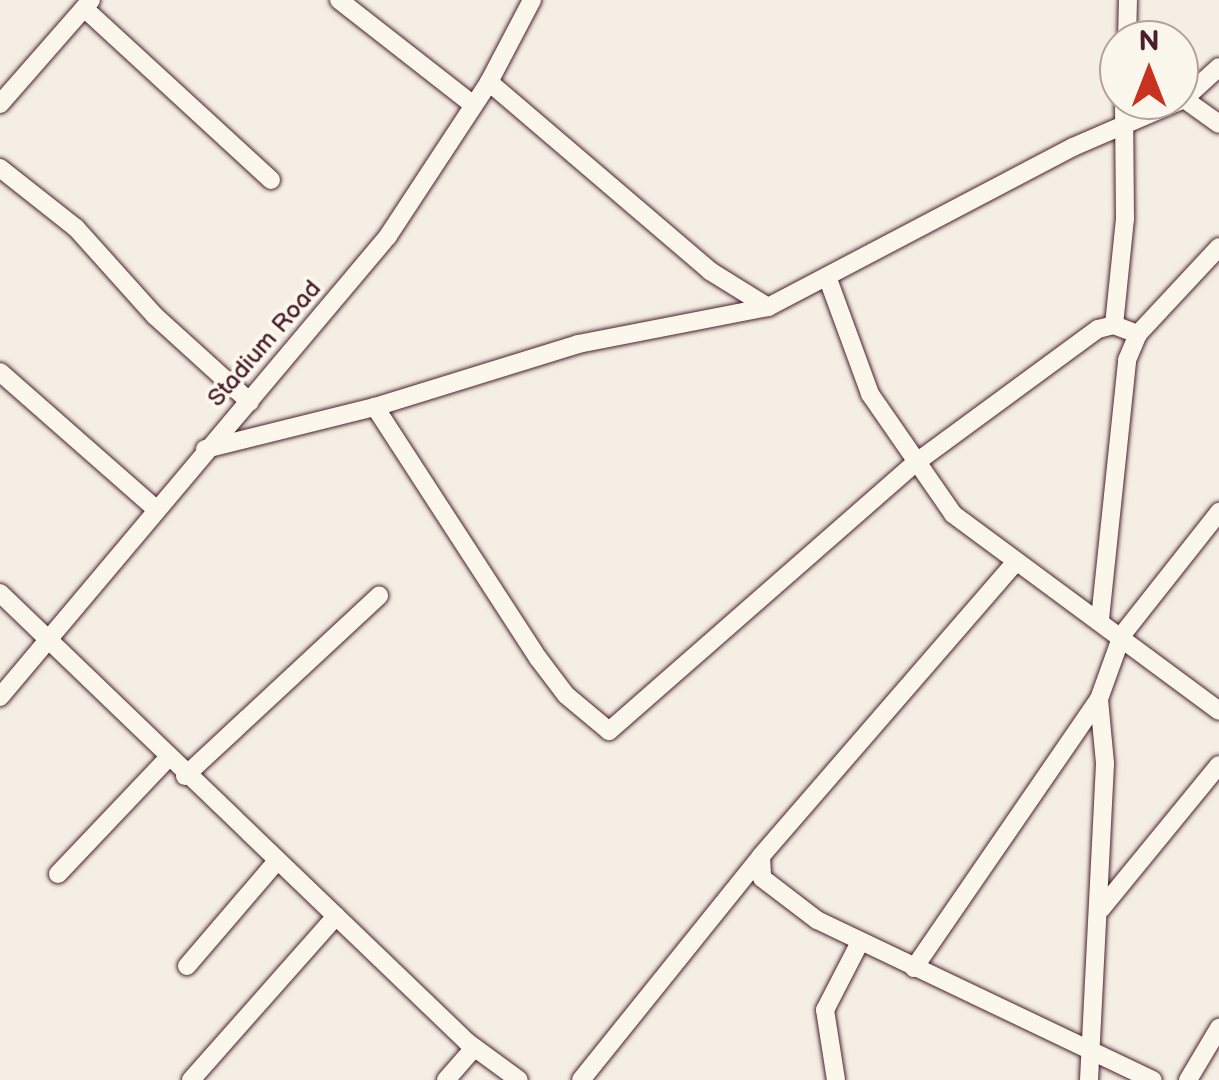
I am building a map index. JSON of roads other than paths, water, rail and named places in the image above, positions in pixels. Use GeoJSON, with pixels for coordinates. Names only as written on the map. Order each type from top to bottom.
{"type":"FeatureCollection","features":[{"type":"Feature","properties":{"kind":"street"},"geometry":{"type":"LineString","coordinates":[[339,0],[472,104]]}},
{"type":"Feature","properties":{"kind":"street","name":"Stadium Road"},"geometry":{"type":"LineString","coordinates":[[0,697],[205,448],[250,402],[388,236],[490,82],[532,0]]}},
{"type":"Feature","properties":{"kind":"street"},"geometry":{"type":"LineString","coordinates":[[0,104],[87,4],[271,180]]}},
{"type":"Feature","properties":{"kind":"street"},"geometry":{"type":"LineString","coordinates":[[1199,85],[1219,66]]}},
{"type":"Feature","properties":{"kind":"street"},"geometry":{"type":"LineString","coordinates":[[490,82],[710,271],[768,307]]}},
{"type":"Feature","properties":{"kind":"street"},"geometry":{"type":"LineString","coordinates":[[1114,325],[1125,219],[1122,120]]}},
{"type":"Feature","properties":{"kind":"street"},"geometry":{"type":"LineString","coordinates":[[205,448],[376,407],[578,344],[768,307],[828,280],[1136,120]]}},
{"type":"Feature","properties":{"kind":"street"},"geometry":{"type":"LineString","coordinates":[[0,168],[76,228],[154,316],[250,402]]}},
{"type":"Feature","properties":{"kind":"street"},"geometry":{"type":"LineString","coordinates":[[1100,619],[1128,360],[1138,334],[1219,248]]}},
{"type":"Feature","properties":{"kind":"street"},"geometry":{"type":"LineString","coordinates":[[828,280],[870,394],[914,464],[954,514],[1014,564],[1100,619],[1219,712]]}},
{"type":"Feature","properties":{"kind":"street"},"geometry":{"type":"LineString","coordinates":[[376,407],[538,658],[566,695],[609,731],[914,464],[1098,329],[1114,325],[1138,334]]}},
{"type":"Feature","properties":{"kind":"street"},"geometry":{"type":"LineString","coordinates":[[0,372],[155,508]]}},
{"type":"Feature","properties":{"kind":"street"},"geometry":{"type":"LineString","coordinates":[[914,968],[1099,700],[1122,635],[1219,512]]}},
{"type":"Feature","properties":{"kind":"street"},"geometry":{"type":"LineString","coordinates":[[582,1080],[761,856],[1014,564]]}},
{"type":"Feature","properties":{"kind":"street"},"geometry":{"type":"LineString","coordinates":[[0,593],[167,759],[474,1048],[519,1080]]}},
{"type":"Feature","properties":{"kind":"street"},"geometry":{"type":"LineString","coordinates":[[185,776],[379,596]]}},
{"type":"Feature","properties":{"kind":"street"},"geometry":{"type":"LineString","coordinates":[[1089,1080],[1105,763],[1099,700]]}},
{"type":"Feature","properties":{"kind":"street"},"geometry":{"type":"LineString","coordinates":[[58,874],[167,759]]}},
{"type":"Feature","properties":{"kind":"street"},"geometry":{"type":"LineString","coordinates":[[1100,910],[1219,764]]}},
{"type":"Feature","properties":{"kind":"street"},"geometry":{"type":"LineString","coordinates":[[761,856],[762,878],[775,890],[859,944],[1090,1045],[1153,1080]]}},
{"type":"Feature","properties":{"kind":"street"},"geometry":{"type":"LineString","coordinates":[[187,966],[277,861]]}},
{"type":"Feature","properties":{"kind":"street"},"geometry":{"type":"LineString","coordinates":[[192,1080],[336,916]]}},
{"type":"Feature","properties":{"kind":"street"},"geometry":{"type":"LineString","coordinates":[[836,1080],[825,1010],[859,944]]}},
{"type":"Feature","properties":{"kind":"street"},"geometry":{"type":"LineString","coordinates":[[1188,1080],[1219,1028]]}},
{"type":"Feature","properties":{"kind":"street"},"geometry":{"type":"LineString","coordinates":[[446,1080],[474,1048]]}}]}
